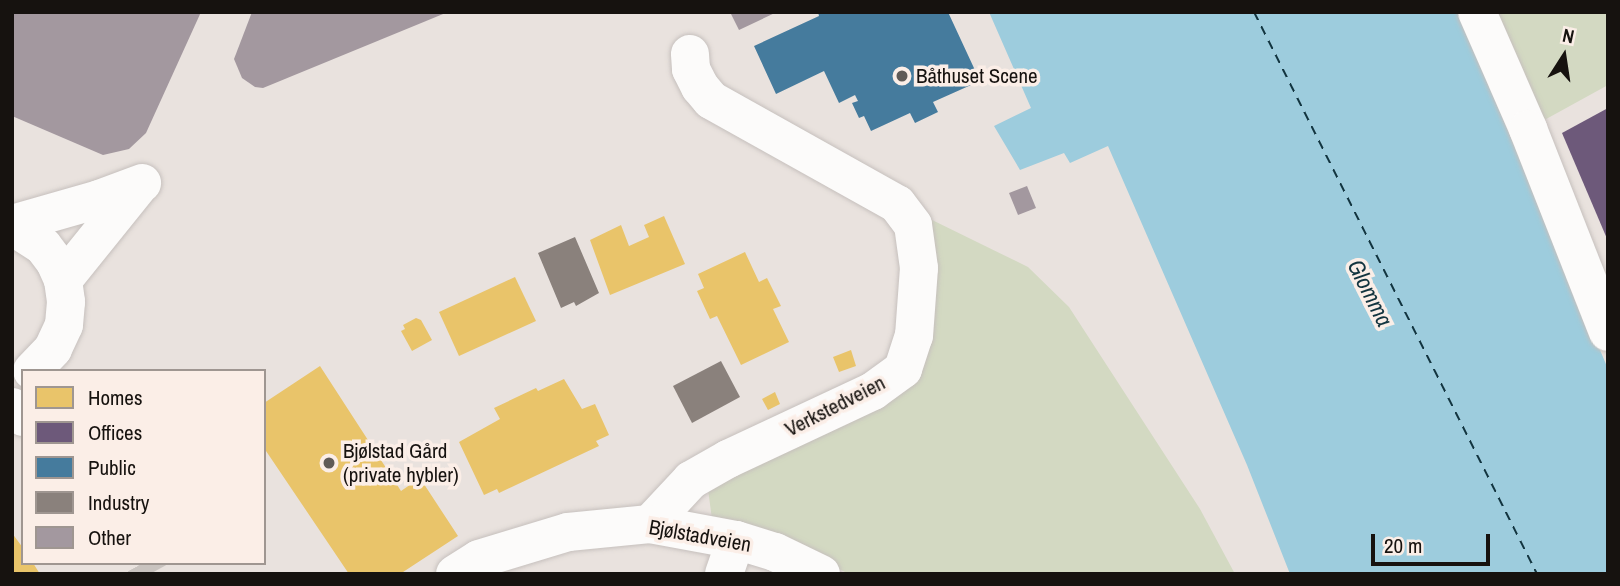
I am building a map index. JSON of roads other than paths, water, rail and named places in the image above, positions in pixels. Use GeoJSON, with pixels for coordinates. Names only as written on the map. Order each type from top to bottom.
{"type":"FeatureCollection","features":[{"type":"Feature","properties":{"kind":"street"},"geometry":{"type":"LineString","coordinates":[[1477,12],[1528,128],[1608,332]]}},
{"type":"Feature","properties":{"kind":"street","name":"Verkstedveien"},"geometry":{"type":"LineString","coordinates":[[650,524],[691,480],[728,459],[873,391],[903,369],[914,336],[919,268],[913,225],[897,204],[711,100],[699,88],[691,69],[690,54]]}},
{"type":"Feature","properties":{"kind":"street"},"geometry":{"type":"LineString","coordinates":[[12,225],[142,183],[63,280]]}},
{"type":"Feature","properties":{"kind":"street"},"geometry":{"type":"LineString","coordinates":[[12,225],[43,246],[63,280],[66,302],[64,325],[73,369]]}},
{"type":"Feature","properties":{"kind":"street"},"geometry":{"type":"LineString","coordinates":[[34,369],[53,349],[64,325]]}},
{"type":"Feature","properties":{"kind":"street","name":"Bjølstadveien"},"geometry":{"type":"LineString","coordinates":[[455,574],[479,559],[568,532],[650,524],[730,557],[775,552],[821,574]]}},
{"type":"Feature","properties":{"kind":"water","name":"Glomma"},"geometry":{"type":"Polygon","coordinates":[[[989,12],[1458,12],[1608,369],[1608,574],[1290,574],[1247,465],[1108,146],[1070,163],[1064,153],[1020,170],[994,126],[1031,108],[989,12]]]}},
{"type":"Feature","properties":{"kind":"tunnel"},"geometry":{"type":"LineString","coordinates":[[144,565],[149,574]]}},
{"type":"Feature","properties":{"kind":"place","name":"Båthuset Scene"},"geometry":{"type":"Point","coordinates":[902,76]}},
{"type":"Feature","properties":{"kind":"place","name":"Bjølstad Gård (private hybler)"},"geometry":{"type":"Point","coordinates":[329,463]}}]}
